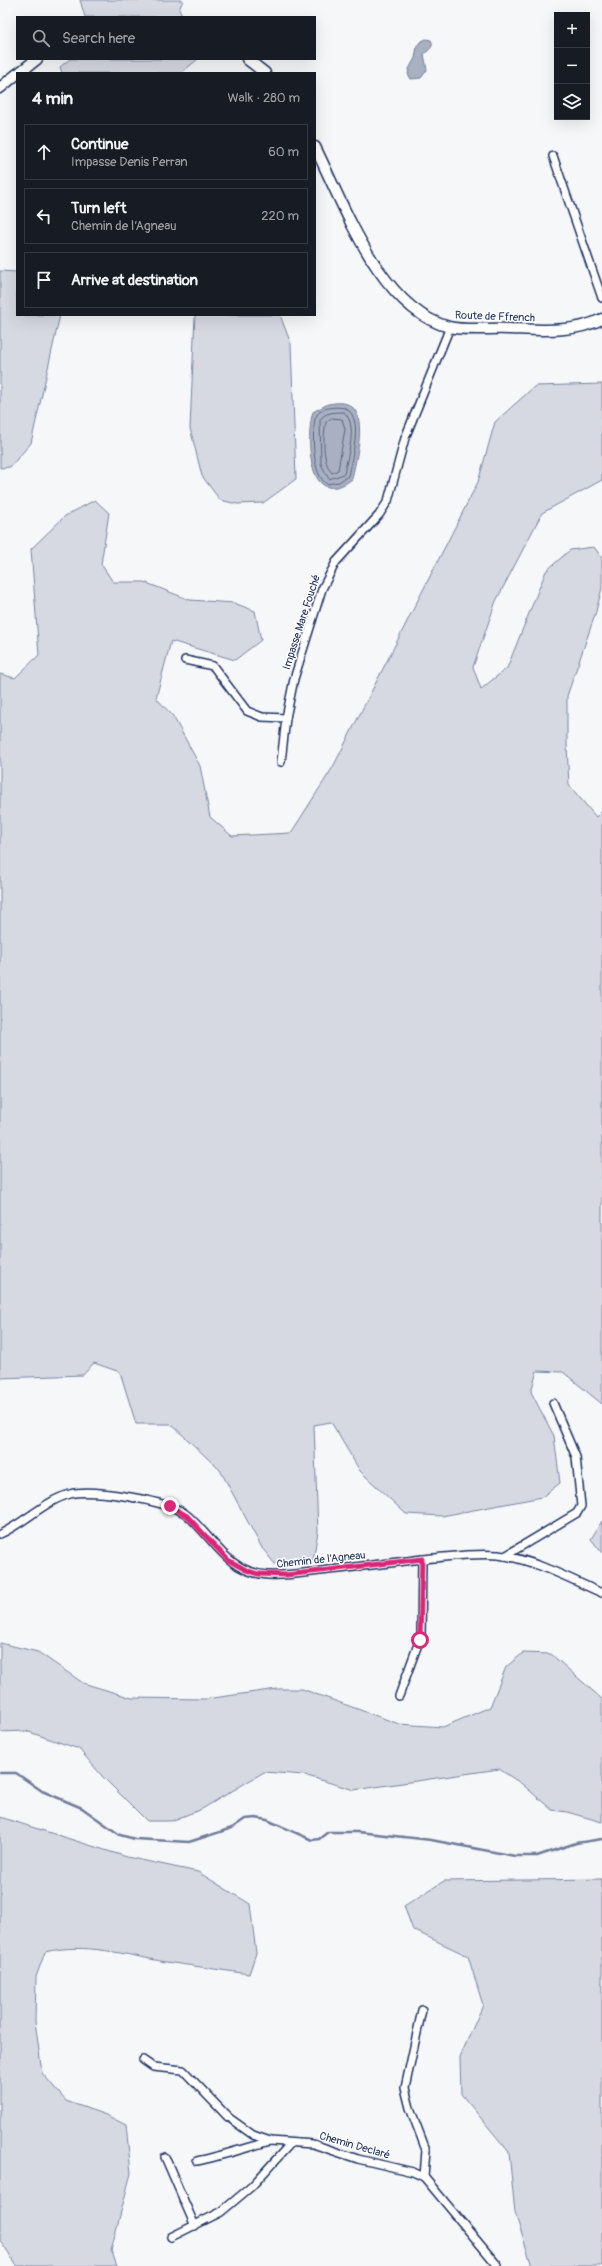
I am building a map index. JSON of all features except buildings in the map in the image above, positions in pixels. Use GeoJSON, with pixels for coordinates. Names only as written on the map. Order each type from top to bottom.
{"type":"FeatureCollection","features":[{"type":"Feature","properties":{"kind":"main road"},"geometry":{"type":"LineString","coordinates":[[21,72],[36,60]]}},
{"type":"Feature","properties":{"kind":"main road"},"geometry":{"type":"LineString","coordinates":[[248,60],[264,72]]}},
{"type":"Feature","properties":{"kind":"main road"},"geometry":{"type":"LineString","coordinates":[[0,88],[16,76]]}},
{"type":"Feature","properties":{"kind":"main road","name":"Route de Ffrench"},"geometry":{"type":"LineString","coordinates":[[316,149],[362,244],[379,272],[396,293],[421,315],[450,327],[551,330],[587,326],[602,319]]}},
{"type":"Feature","properties":{"kind":"street"},"geometry":{"type":"LineString","coordinates":[[553,156],[602,298]]}},
{"type":"Feature","properties":{"kind":"street","name":"Impasse Mare Fouché"},"geometry":{"type":"LineString","coordinates":[[281,762],[286,718],[299,660],[322,589],[336,562],[379,515],[388,501],[405,438],[450,327]]}},
{"type":"Feature","properties":{"kind":"street"},"geometry":{"type":"LineString","coordinates":[[185,660],[213,666],[247,711],[254,715],[286,718]]}},
{"type":"Feature","properties":{"kind":"street"},"geometry":{"type":"LineString","coordinates":[[505,1556],[577,1513],[581,1506],[576,1457],[553,1403]]}},
{"type":"Feature","properties":{"kind":"street","name":"Chemin de l’Agneau"},"geometry":{"type":"LineString","coordinates":[[0,1534],[54,1500],[73,1493],[93,1492],[151,1501],[175,1508],[187,1516],[228,1560],[246,1570],[258,1574],[286,1575],[422,1559],[474,1555],[505,1556],[537,1566],[602,1593]]}},
{"type":"Feature","properties":{"kind":"street"},"geometry":{"type":"LineString","coordinates":[[399,1696],[421,1636],[422,1559]]}},
{"type":"Feature","properties":{"kind":"street"},"geometry":{"type":"LineString","coordinates":[[422,2010],[405,2088],[426,2150],[424,2177],[498,2266]]}},
{"type":"Feature","properties":{"kind":"street","name":"Chemin Declaré"},"geometry":{"type":"LineString","coordinates":[[143,2060],[153,2067],[183,2070],[228,2117],[253,2135],[270,2141],[314,2144],[358,2159],[413,2172],[424,2177]]}},
{"type":"Feature","properties":{"kind":"street"},"geometry":{"type":"LineString","coordinates":[[197,2161],[226,2156],[237,2150],[270,2141]]}},
{"type":"Feature","properties":{"kind":"street"},"geometry":{"type":"LineString","coordinates":[[171,2237],[221,2212],[252,2186],[291,2143]]}},
{"type":"Feature","properties":{"kind":"street"},"geometry":{"type":"LineString","coordinates":[[165,2157],[195,2226]]}},
{"type":"Feature","properties":{"kind":"shaded area"},"geometry":{"type":"Polygon","coordinates":[[[80,0],[183,0],[179,10],[182,16],[85,16],[80,0]]]}},
{"type":"Feature","properties":{"kind":"shaded area"},"geometry":{"type":"Polygon","coordinates":[[[69,60],[197,60],[182,72],[62,72],[60,67],[69,60]]]}},
{"type":"Feature","properties":{"kind":"shaded area"},"geometry":{"type":"Polygon","coordinates":[[[0,271],[16,272],[16,316],[60,316],[31,443],[10,467],[0,468],[0,271]]]}},
{"type":"Feature","properties":{"kind":"shaded area"},"geometry":{"type":"Polygon","coordinates":[[[195,316],[280,316],[291,344],[296,479],[263,503],[237,504],[220,500],[202,476],[190,428],[195,316]]]}},
{"type":"Feature","properties":{"kind":"shaded area"},"geometry":{"type":"Polygon","coordinates":[[[602,384],[602,480],[542,513],[496,601],[473,667],[481,689],[507,668],[546,571],[570,550],[594,547],[602,558],[602,588],[595,615],[567,696],[567,746],[569,785],[596,817],[602,811],[602,1404],[563,1372],[537,1371],[531,1392],[554,1436],[560,1483],[542,1497],[442,1516],[406,1514],[360,1471],[331,1422],[314,1425],[318,1531],[313,1561],[275,1564],[262,1548],[220,1470],[171,1424],[136,1424],[120,1372],[94,1363],[83,1375],[0,1378],[0,674],[15,678],[39,655],[31,549],[65,516],[95,500],[109,513],[101,564],[113,582],[144,582],[190,600],[234,603],[255,611],[261,640],[235,660],[171,641],[156,698],[173,716],[200,766],[210,817],[232,836],[291,833],[333,767],[478,482],[495,422],[535,386],[602,384]]]}},
{"type":"Feature","properties":{"kind":"shaded area"},"geometry":{"type":"Polygon","coordinates":[[[602,1521],[602,1553],[591,1539],[602,1521]]]}},
{"type":"Feature","properties":{"kind":"shaded area"},"geometry":{"type":"Polygon","coordinates":[[[0,1643],[38,1652],[83,1683],[132,1698],[206,1699],[277,1689],[302,1689],[399,1724],[443,1727],[490,1707],[506,1667],[523,1653],[551,1654],[602,1699],[602,1822],[567,1812],[552,1810],[522,1784],[499,1769],[354,1790],[304,1775],[264,1772],[202,1809],[171,1821],[147,1821],[102,1776],[79,1749],[26,1731],[0,1732],[0,1643]]]}},
{"type":"Feature","properties":{"kind":"shaded area"},"geometry":{"type":"Polygon","coordinates":[[[0,1817],[127,1857],[198,1872],[250,1904],[256,1953],[249,1974],[90,1949],[60,1949],[45,1952],[36,1977],[35,2021],[42,2073],[66,2101],[106,2115],[126,2125],[131,2173],[111,2250],[117,2266],[17,2266],[0,2241],[0,1817]]]}},
{"type":"Feature","properties":{"kind":"shaded area"},"geometry":{"type":"Polygon","coordinates":[[[602,1879],[602,2266],[532,2266],[515,2213],[509,2152],[461,2094],[460,2057],[483,2005],[468,1956],[413,1930],[404,1906],[444,1881],[602,1879]]]}},
{"type":"Feature","properties":{"kind":"water"},"geometry":{"type":"Polygon","coordinates":[[[426,39],[431,40],[432,42],[431,48],[424,54],[427,70],[421,78],[411,79],[408,74],[415,58],[417,46],[420,42],[426,39]]]}},
{"type":"Feature","properties":{"kind":"water"},"geometry":{"type":"Polygon","coordinates":[[[345,403],[354,409],[358,417],[359,427],[358,450],[352,479],[336,487],[326,486],[319,481],[314,471],[311,458],[310,432],[313,412],[328,404],[345,403]]]}},
{"type":"Feature","properties":{"kind":"waterway"},"geometry":{"type":"LineString","coordinates":[[0,1773],[16,1773],[42,1791],[82,1808],[120,1835],[135,1839],[189,1842],[232,1828],[245,1819],[256,1818],[267,1820],[312,1840],[319,1839],[328,1832],[358,1832],[431,1840],[515,1856],[537,1856],[576,1843],[602,1839]]}},
{"type":"Feature","properties":{"kind":"route"},"geometry":{"type":"LineString","coordinates":[[170,1506],[187,1516],[228,1560],[246,1570],[258,1574],[286,1575],[422,1559],[420,1640]]}}]}
